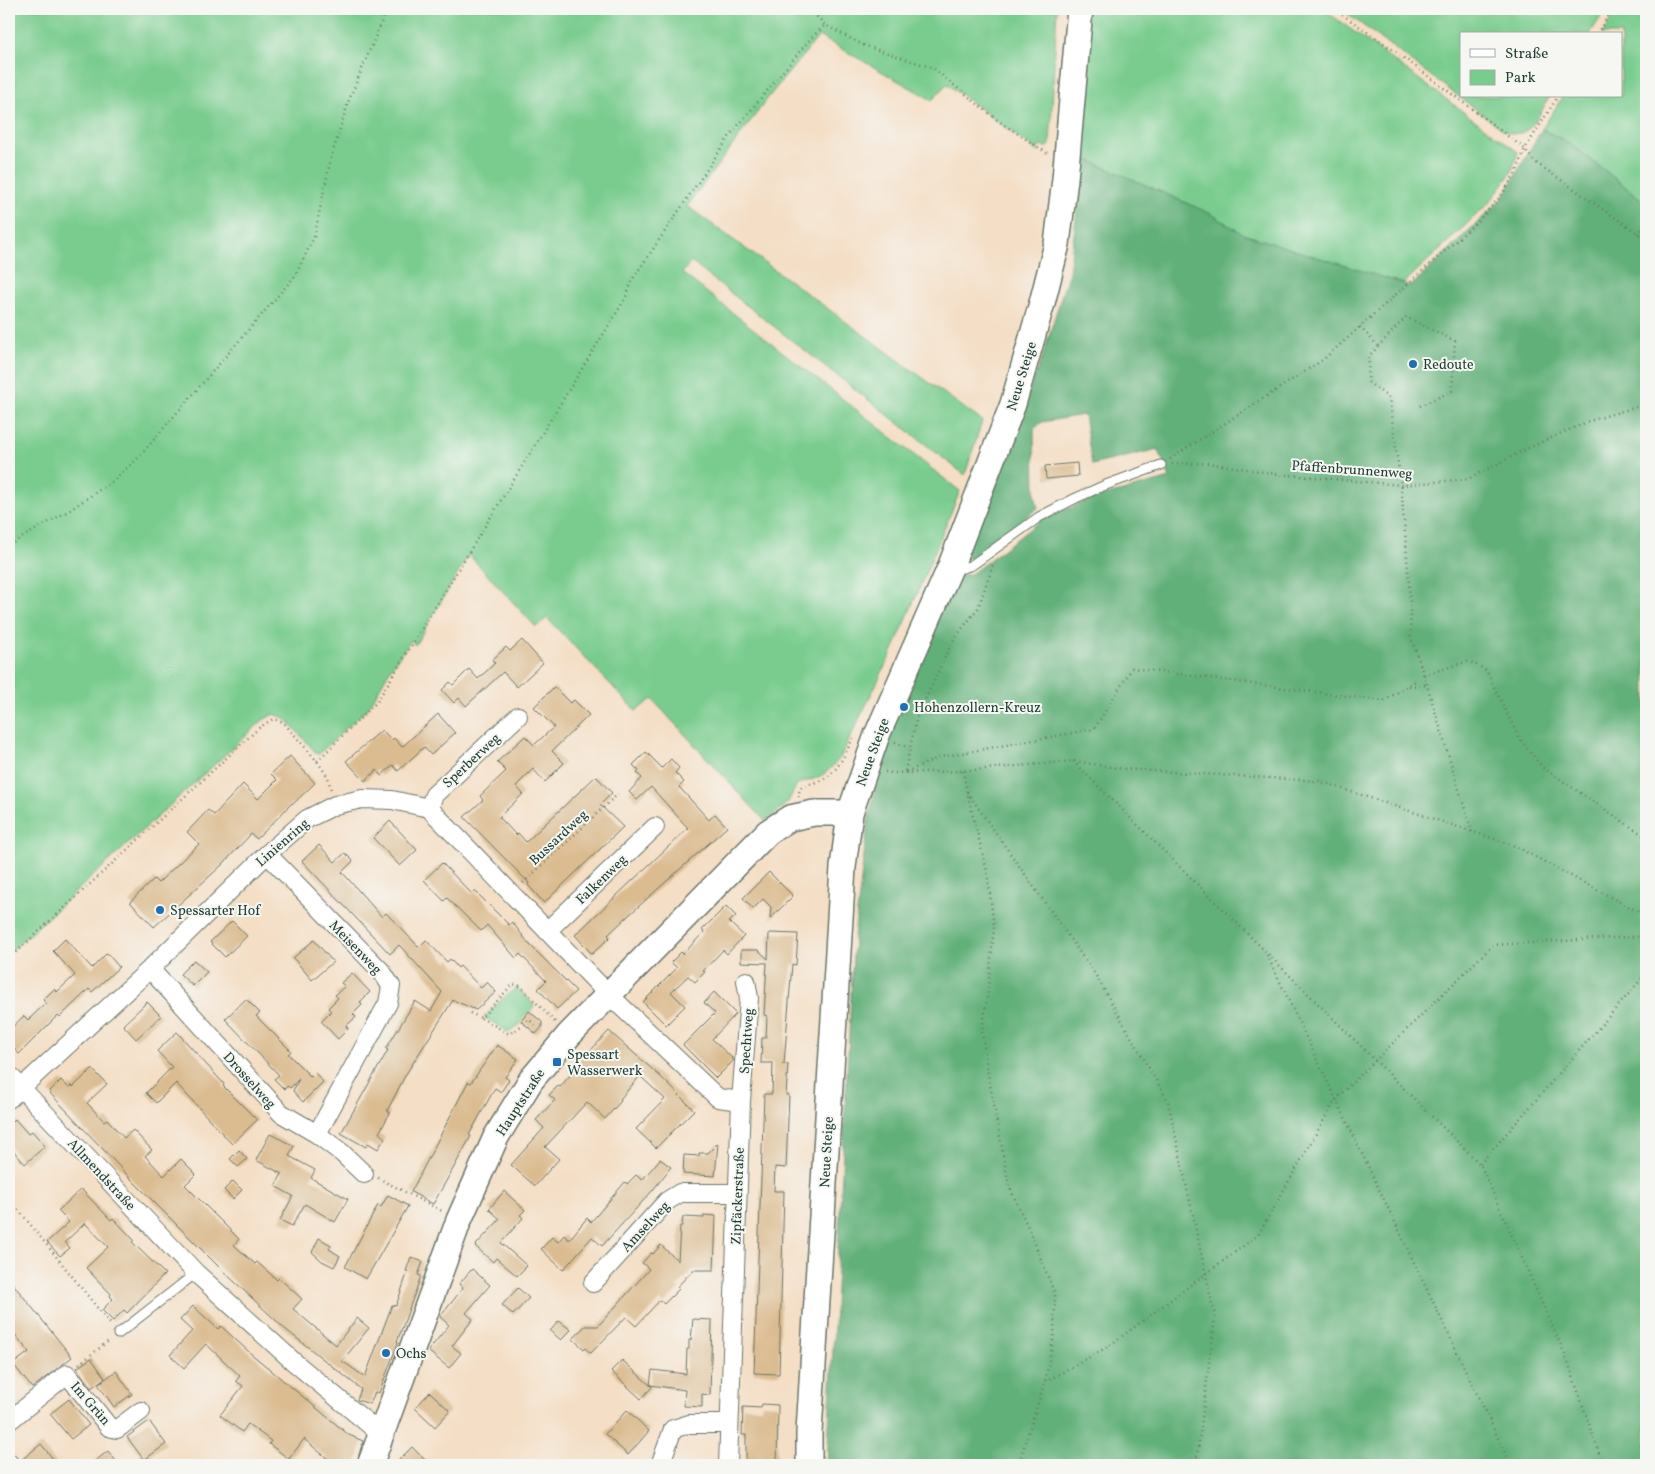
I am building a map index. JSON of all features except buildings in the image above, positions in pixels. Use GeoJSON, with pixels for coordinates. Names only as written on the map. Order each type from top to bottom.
{"type":"FeatureCollection","features":[{"type":"Feature","properties":{"kind":"main road","name":"Neue Steige"},"geometry":{"type":"LineString","coordinates":[[809,1465],[838,935],[843,867],[850,813],[877,735],[950,568],[1014,404],[1057,244],[1065,180],[1080,9]]}},
{"type":"Feature","properties":{"kind":"main road","name":"Hauptstraße"},"geometry":{"type":"LineString","coordinates":[[370,1465],[459,1220],[496,1137],[531,1080],[569,1035],[608,994],[768,832],[790,818],[814,813],[850,813]]}},
{"type":"Feature","properties":{"kind":"street","name":"Sperberweg"},"geometry":{"type":"LineString","coordinates":[[429,808],[434,795],[518,716]]}},
{"type":"Feature","properties":{"kind":"street","name":"Linienring"},"geometry":{"type":"LineString","coordinates":[[15,1094],[150,969],[267,854],[307,819],[335,805],[362,799],[392,800],[429,808]]}},
{"type":"Feature","properties":{"kind":"street"},"geometry":{"type":"LineString","coordinates":[[429,808],[608,994],[718,1098],[741,1101]]}},
{"type":"Feature","properties":{"kind":"street","name":"Falkenweg"},"geometry":{"type":"LineString","coordinates":[[547,931],[655,827]]}},
{"type":"Feature","properties":{"kind":"street","name":"Meisenweg"},"geometry":{"type":"LineString","coordinates":[[267,854],[382,972],[391,986],[388,1003],[317,1134]]}},
{"type":"Feature","properties":{"kind":"street","name":"Drosselweg"},"geometry":{"type":"LineString","coordinates":[[150,969],[280,1113],[317,1134],[342,1153],[364,1174]]}},
{"type":"Feature","properties":{"kind":"street","name":"Spechtweg"},"geometry":{"type":"LineString","coordinates":[[741,1101],[749,998],[746,981]]}},
{"type":"Feature","properties":{"kind":"street","name":"Allmendstraße"},"geometry":{"type":"LineString","coordinates":[[9,1075],[15,1094],[196,1273],[294,1362],[382,1435]]}},
{"type":"Feature","properties":{"kind":"street","name":"Zipfäckerstraße"},"geometry":{"type":"LineString","coordinates":[[728,1465],[741,1101]]}},
{"type":"Feature","properties":{"kind":"street","name":"Amselweg"},"geometry":{"type":"LineString","coordinates":[[593,1283],[667,1200],[680,1193],[737,1194]]}},
{"type":"Feature","properties":{"kind":"street"},"geometry":{"type":"LineString","coordinates":[[9,1421],[66,1374]]}},
{"type":"Feature","properties":{"kind":"street","name":"Im Grün"},"geometry":{"type":"LineString","coordinates":[[66,1374],[109,1427],[117,1429],[142,1411]]}},
{"type":"Feature","properties":{"kind":"street"},"geometry":{"type":"LineString","coordinates":[[660,1465],[673,1429],[688,1424],[729,1424]]}},
{"type":"Feature","properties":{"kind":"lane"},"geometry":{"type":"LineString","coordinates":[[950,568],[963,568],[972,565],[1039,517],[1076,498],[1161,465]]}},
{"type":"Feature","properties":{"kind":"lane"},"geometry":{"type":"LineString","coordinates":[[118,1334],[196,1273]]}},
{"type":"Feature","properties":{"kind":"path"},"geometry":{"type":"LineString","coordinates":[[9,545],[68,511],[106,486],[138,458],[295,276],[314,237],[331,158],[349,100],[384,16],[390,9]]}},
{"type":"Feature","properties":{"kind":"path"},"geometry":{"type":"LineString","coordinates":[[810,9],[825,25],[862,45],[933,68],[1000,122],[1052,156]]}},
{"type":"Feature","properties":{"kind":"path"},"geometry":{"type":"LineString","coordinates":[[1334,9],[1392,49],[1525,149],[1534,162],[1646,239]]}},
{"type":"Feature","properties":{"kind":"path"},"geometry":{"type":"LineString","coordinates":[[1598,32],[1613,9]]}},
{"type":"Feature","properties":{"kind":"path"},"geometry":{"type":"LineString","coordinates":[[317,761],[376,703],[625,299],[634,277],[648,255],[731,134],[811,38],[825,25]]}},
{"type":"Feature","properties":{"kind":"path"},"geometry":{"type":"LineString","coordinates":[[1161,465],[1324,359],[1477,222],[1495,202],[1517,171],[1525,149],[1557,98]]}},
{"type":"Feature","properties":{"kind":"path"},"geometry":{"type":"LineString","coordinates":[[1638,234],[1646,225]]}},
{"type":"Feature","properties":{"kind":"path"},"geometry":{"type":"LineString","coordinates":[[1420,406],[1452,391],[1455,341],[1406,317],[1369,356],[1368,382],[1389,398],[1401,485],[1409,582],[1410,637],[1424,675],[1472,832]]}},
{"type":"Feature","properties":{"kind":"path"},"geometry":{"type":"LineString","coordinates":[[1360,327],[1378,346]]}},
{"type":"Feature","properties":{"kind":"path","name":"Pfaffenbrunnenweg"},"geometry":{"type":"LineString","coordinates":[[1161,465],[1208,463],[1277,474],[1401,485],[1468,479],[1526,449],[1589,421],[1646,404]]}},
{"type":"Feature","properties":{"kind":"path"},"geometry":{"type":"LineString","coordinates":[[904,772],[917,717],[952,642],[978,608],[993,565],[991,551]]}},
{"type":"Feature","properties":{"kind":"path"},"geometry":{"type":"LineString","coordinates":[[1424,675],[1469,661],[1486,670],[1519,738],[1542,767],[1646,837]]}},
{"type":"Feature","properties":{"kind":"path"},"geometry":{"type":"LineString","coordinates":[[904,772],[940,757],[1094,729],[1132,668],[1384,701],[1415,681]]}},
{"type":"Feature","properties":{"kind":"path"},"geometry":{"type":"LineString","coordinates":[[1407,686],[1427,685]]}},
{"type":"Feature","properties":{"kind":"path"},"geometry":{"type":"LineString","coordinates":[[9,960],[260,727],[273,719],[283,722],[317,761],[328,777],[335,805]]}},
{"type":"Feature","properties":{"kind":"path"},"geometry":{"type":"LineString","coordinates":[[800,816],[797,805],[800,788],[806,784],[818,782],[835,770],[855,735]]}},
{"type":"Feature","properties":{"kind":"path"},"geometry":{"type":"LineString","coordinates":[[904,772],[963,771],[1072,762],[1123,769],[1319,781],[1513,845],[1646,916]]}},
{"type":"Feature","properties":{"kind":"path"},"geometry":{"type":"LineString","coordinates":[[1072,762],[1480,1164],[1567,1359],[1603,1465]]}},
{"type":"Feature","properties":{"kind":"path"},"geometry":{"type":"LineString","coordinates":[[963,771],[987,871],[994,926],[982,1031],[988,1074],[1009,1186],[1055,1294],[1054,1335],[1045,1382],[1018,1465]]}},
{"type":"Feature","properties":{"kind":"path"},"geometry":{"type":"LineString","coordinates":[[967,792],[1095,974],[1168,1102],[1214,1317],[1196,1465]]}},
{"type":"Feature","properties":{"kind":"path","name":"Bussardweg"},"geometry":{"type":"LineString","coordinates":[[511,895],[618,794]]}},
{"type":"Feature","properties":{"kind":"path"},"geometry":{"type":"LineString","coordinates":[[1045,1382],[1109,1346],[1258,1235],[1336,1099],[1493,945],[1646,936]]}},
{"type":"Feature","properties":{"kind":"path"},"geometry":{"type":"LineString","coordinates":[[1265,952],[1511,1465]]}},
{"type":"Feature","properties":{"kind":"path"},"geometry":{"type":"LineString","coordinates":[[1480,1164],[1646,974]]}},
{"type":"Feature","properties":{"kind":"path"},"geometry":{"type":"LineString","coordinates":[[481,1018],[513,984],[520,986],[549,1016]]}},
{"type":"Feature","properties":{"kind":"path"},"geometry":{"type":"LineString","coordinates":[[470,1013],[509,1034],[528,1019]]}},
{"type":"Feature","properties":{"kind":"path"},"geometry":{"type":"LineString","coordinates":[[525,1016],[538,1027]]}},
{"type":"Feature","properties":{"kind":"path"},"geometry":{"type":"LineString","coordinates":[[364,1174],[376,1177],[442,1212]]}},
{"type":"Feature","properties":{"kind":"path"},"geometry":{"type":"LineString","coordinates":[[9,1198],[118,1334],[66,1374]]}},
{"type":"Feature","properties":{"kind":"green space"},"geometry":{"type":"Polygon","coordinates":[[[9,9],[1057,9],[1050,145],[1047,147],[1039,146],[1038,152],[947,84],[932,100],[819,36],[771,94],[687,206],[982,421],[965,475],[691,262],[682,273],[960,491],[895,646],[840,758],[835,764],[821,776],[797,784],[788,802],[766,822],[652,699],[636,711],[547,618],[536,627],[469,555],[415,645],[411,640],[391,668],[368,708],[318,755],[285,718],[274,714],[263,720],[9,953],[9,9]]]}},
{"type":"Feature","properties":{"kind":"green space"},"geometry":{"type":"Polygon","coordinates":[[[1085,9],[1323,9],[1518,152],[1511,173],[1489,203],[1403,284],[1243,234],[1211,214],[1084,158],[1076,150],[1085,9]]]}},
{"type":"Feature","properties":{"kind":"green space"},"geometry":{"type":"Polygon","coordinates":[[[1341,9],[1606,9],[1591,32],[1460,32],[1460,98],[1341,9]]]}},
{"type":"Feature","properties":{"kind":"green space"},"geometry":{"type":"Polygon","coordinates":[[[1617,9],[1646,9],[1646,203],[1570,143],[1542,129],[1562,98],[1622,98],[1622,32],[1603,32],[1617,9]]]}},
{"type":"Feature","properties":{"kind":"green space"},"geometry":{"type":"Polygon","coordinates":[[[1461,98],[1549,98],[1538,118],[1527,130],[1521,133],[1505,131],[1461,98]]]}},
{"type":"Feature","properties":{"kind":"green space"},"geometry":{"type":"Polygon","coordinates":[[[1542,129],[1569,143],[1646,203],[1646,1465],[827,1465],[854,937],[868,822],[890,721],[950,577],[971,574],[1044,518],[1093,499],[1170,478],[1158,449],[1092,465],[1084,415],[1042,422],[1034,429],[1035,495],[1038,508],[972,560],[964,554],[1042,358],[1069,272],[1084,158],[1211,214],[1243,234],[1411,286],[1502,199],[1542,129]]]}},
{"type":"Feature","properties":{"kind":"green space"},"geometry":{"type":"Polygon","coordinates":[[[517,987],[534,1005],[527,1018],[509,1032],[484,1017],[517,987]]]}},
{"type":"Feature","properties":{"kind":"place","name":"Redoute"},"geometry":{"type":"Point","coordinates":[1413,364]}},
{"type":"Feature","properties":{"kind":"place","name":"Hohenzollern-Kreuz"},"geometry":{"type":"Point","coordinates":[904,707]}},
{"type":"Feature","properties":{"kind":"place","name":"Spessarter Hof"},"geometry":{"type":"Point","coordinates":[160,910]}},
{"type":"Feature","properties":{"kind":"place","name":"Spessart Wasserwerk"},"geometry":{"type":"Point","coordinates":[557,1062]}},
{"type":"Feature","properties":{"kind":"place","name":"Ochs"},"geometry":{"type":"Point","coordinates":[386,1353]}}]}
